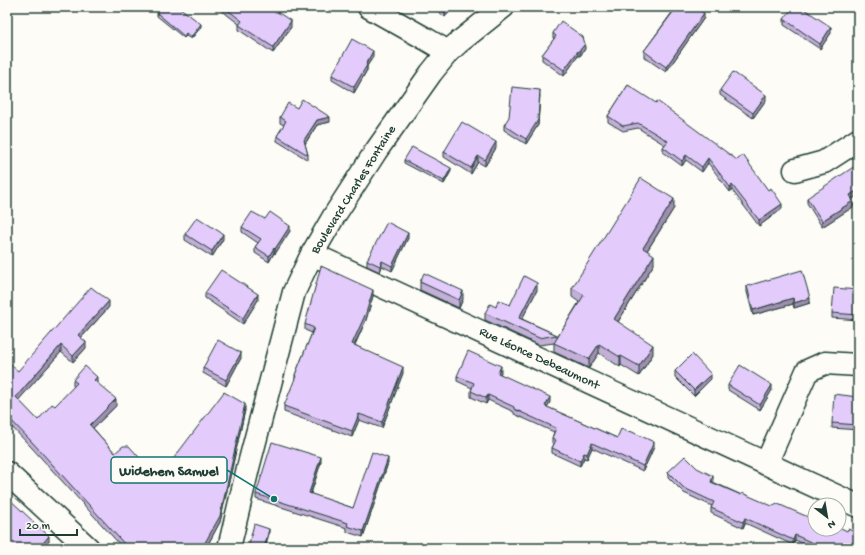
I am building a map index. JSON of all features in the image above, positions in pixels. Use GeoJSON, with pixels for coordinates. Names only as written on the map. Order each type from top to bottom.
{"type":"FeatureCollection","features":[{"type":"Feature","properties":{"kind":"street"},"geometry":{"type":"LineString","coordinates":[[369,7],[426,38],[448,52]]}},
{"type":"Feature","properties":{"kind":"street","name":"Boulevard Charles Fontaine"},"geometry":{"type":"LineString","coordinates":[[229,548],[248,468],[294,292],[312,254],[334,216],[376,151],[430,73],[448,52],[503,7]]}},
{"type":"Feature","properties":{"kind":"street"},"geometry":{"type":"LineString","coordinates":[[795,170],[824,162],[858,140]]}},
{"type":"Feature","properties":{"kind":"street","name":"Rue Léonce Debeaumont"},"geometry":{"type":"LineString","coordinates":[[312,254],[858,506]]}},
{"type":"Feature","properties":{"kind":"street"},"geometry":{"type":"LineString","coordinates":[[766,464],[807,371],[825,363],[858,365]]}},
{"type":"Feature","properties":{"kind":"street"},"geometry":{"type":"LineString","coordinates":[[7,473],[88,548]]}},
{"type":"Feature","properties":{"kind":"building"},"geometry":{"type":"Polygon","coordinates":[[[161,7],[179,7],[201,24],[191,37],[186,33],[184,36],[157,13],[161,7]]]}},
{"type":"Feature","properties":{"kind":"building"},"geometry":{"type":"Polygon","coordinates":[[[224,7],[270,7],[291,21],[273,47],[239,25],[242,21],[224,7]]]}},
{"type":"Feature","properties":{"kind":"building"},"geometry":{"type":"Polygon","coordinates":[[[439,7],[450,7],[445,13],[439,7]]]}},
{"type":"Feature","properties":{"kind":"building"},"geometry":{"type":"Polygon","coordinates":[[[675,7],[694,7],[704,13],[666,67],[644,51],[676,8],[675,7]]]}},
{"type":"Feature","properties":{"kind":"building"},"geometry":{"type":"Polygon","coordinates":[[[793,7],[801,7],[831,27],[820,44],[784,19],[793,7]]]}},
{"type":"Feature","properties":{"kind":"building"},"geometry":{"type":"Polygon","coordinates":[[[561,21],[583,37],[585,44],[564,70],[542,55],[556,36],[553,33],[561,21]]]}},
{"type":"Feature","properties":{"kind":"building"},"geometry":{"type":"Polygon","coordinates":[[[352,39],[373,51],[366,64],[367,65],[354,87],[332,75],[352,39]]]}},
{"type":"Feature","properties":{"kind":"building"},"geometry":{"type":"Polygon","coordinates":[[[733,72],[766,95],[753,113],[720,90],[733,72]]]}},
{"type":"Feature","properties":{"kind":"building"},"geometry":{"type":"Polygon","coordinates":[[[628,85],[656,103],[657,101],[737,160],[743,155],[768,190],[771,188],[782,204],[759,220],[732,185],[730,187],[708,158],[702,167],[686,155],[682,161],[663,147],[668,141],[638,123],[623,126],[608,116],[628,85]]]}},
{"type":"Feature","properties":{"kind":"building"},"geometry":{"type":"Polygon","coordinates":[[[512,87],[540,90],[538,120],[526,139],[504,125],[509,117],[512,87]]]}},
{"type":"Feature","properties":{"kind":"building"},"geometry":{"type":"Polygon","coordinates":[[[302,99],[330,117],[317,120],[304,140],[308,155],[277,136],[286,121],[280,117],[288,103],[297,108],[302,99]]]}},
{"type":"Feature","properties":{"kind":"building"},"geometry":{"type":"Polygon","coordinates":[[[462,122],[496,142],[485,160],[478,156],[471,168],[444,152],[462,122]]]}},
{"type":"Feature","properties":{"kind":"building"},"geometry":{"type":"Polygon","coordinates":[[[412,147],[451,168],[444,181],[404,160],[412,147]]]}},
{"type":"Feature","properties":{"kind":"building"},"geometry":{"type":"Polygon","coordinates":[[[858,164],[858,190],[850,195],[853,201],[822,221],[807,198],[858,164]]]}},
{"type":"Feature","properties":{"kind":"building"},"geometry":{"type":"Polygon","coordinates":[[[641,178],[674,199],[643,248],[654,255],[614,319],[653,345],[639,366],[621,356],[620,357],[599,344],[589,359],[554,343],[584,295],[572,288],[641,178]]]}},
{"type":"Feature","properties":{"kind":"building"},"geometry":{"type":"Polygon","coordinates":[[[252,212],[265,219],[270,212],[290,226],[269,256],[255,247],[261,239],[242,227],[252,212]]]}},
{"type":"Feature","properties":{"kind":"building"},"geometry":{"type":"Polygon","coordinates":[[[197,217],[223,234],[212,251],[185,234],[197,217]]]}},
{"type":"Feature","properties":{"kind":"building"},"geometry":{"type":"Polygon","coordinates":[[[387,222],[408,233],[392,266],[382,261],[380,266],[367,260],[387,222]]]}},
{"type":"Feature","properties":{"kind":"building"},"geometry":{"type":"Polygon","coordinates":[[[321,266],[373,290],[366,313],[352,344],[403,367],[382,422],[359,414],[352,431],[284,406],[314,328],[305,324],[321,266]]]}},
{"type":"Feature","properties":{"kind":"building"},"geometry":{"type":"Polygon","coordinates":[[[221,270],[258,294],[243,318],[205,293],[221,270]]]}},
{"type":"Feature","properties":{"kind":"building"},"geometry":{"type":"Polygon","coordinates":[[[802,270],[810,298],[794,303],[793,298],[753,310],[747,286],[802,270]]]}},
{"type":"Feature","properties":{"kind":"building"},"geometry":{"type":"Polygon","coordinates":[[[424,273],[463,291],[459,300],[420,282],[424,273]]]}},
{"type":"Feature","properties":{"kind":"building"},"geometry":{"type":"Polygon","coordinates":[[[524,276],[537,283],[519,318],[557,335],[539,338],[485,313],[490,304],[496,307],[498,300],[510,305],[524,276]]]}},
{"type":"Feature","properties":{"kind":"building"},"geometry":{"type":"Polygon","coordinates":[[[91,287],[109,301],[78,335],[86,342],[73,356],[61,345],[16,397],[38,420],[52,404],[55,406],[77,383],[73,380],[85,366],[97,377],[94,380],[116,399],[90,425],[115,453],[123,446],[129,446],[147,466],[161,475],[224,392],[245,404],[220,516],[202,548],[128,548],[7,416],[7,369],[11,365],[18,371],[91,287]]]}},
{"type":"Feature","properties":{"kind":"building"},"geometry":{"type":"Polygon","coordinates":[[[834,288],[858,290],[858,315],[832,313],[834,288]]]}},
{"type":"Feature","properties":{"kind":"building"},"geometry":{"type":"Polygon","coordinates":[[[218,340],[241,353],[226,380],[203,368],[218,340]]]}},
{"type":"Feature","properties":{"kind":"building"},"geometry":{"type":"Polygon","coordinates":[[[468,351],[501,366],[498,373],[550,397],[545,406],[617,438],[621,429],[630,431],[654,442],[643,466],[592,443],[587,454],[584,453],[580,461],[552,448],[556,440],[552,438],[556,428],[514,409],[514,407],[488,395],[486,398],[471,391],[474,383],[457,376],[468,351]]]}},
{"type":"Feature","properties":{"kind":"building"},"geometry":{"type":"Polygon","coordinates":[[[692,354],[711,374],[694,390],[675,371],[692,354]]]}},
{"type":"Feature","properties":{"kind":"building"},"geometry":{"type":"Polygon","coordinates":[[[740,365],[772,385],[760,405],[728,385],[740,365]]]}},
{"type":"Feature","properties":{"kind":"building"},"geometry":{"type":"Polygon","coordinates":[[[834,394],[858,397],[858,425],[832,423],[834,394]]]}},
{"type":"Feature","properties":{"kind":"building"},"geometry":{"type":"Polygon","coordinates":[[[272,442],[321,457],[309,493],[353,508],[372,452],[388,458],[363,531],[347,526],[348,523],[256,494],[272,442]]]}},
{"type":"Feature","properties":{"kind":"building"},"geometry":{"type":"Polygon","coordinates":[[[685,456],[697,468],[713,476],[711,482],[741,495],[742,493],[772,506],[778,504],[807,517],[807,537],[847,537],[848,529],[858,533],[858,547],[824,548],[795,535],[793,540],[745,518],[743,522],[711,508],[714,502],[684,488],[668,472],[685,456]]]}},
{"type":"Feature","properties":{"kind":"building"},"geometry":{"type":"Polygon","coordinates":[[[7,497],[49,536],[39,548],[7,548],[7,497]]]}},
{"type":"Feature","properties":{"kind":"building"},"geometry":{"type":"Polygon","coordinates":[[[254,524],[269,529],[265,545],[276,548],[248,548],[254,524]]]}},
{"type":"Feature","properties":{"kind":"place","name":"Widehem Samuel"},"geometry":{"type":"Point","coordinates":[274,499]}}]}
